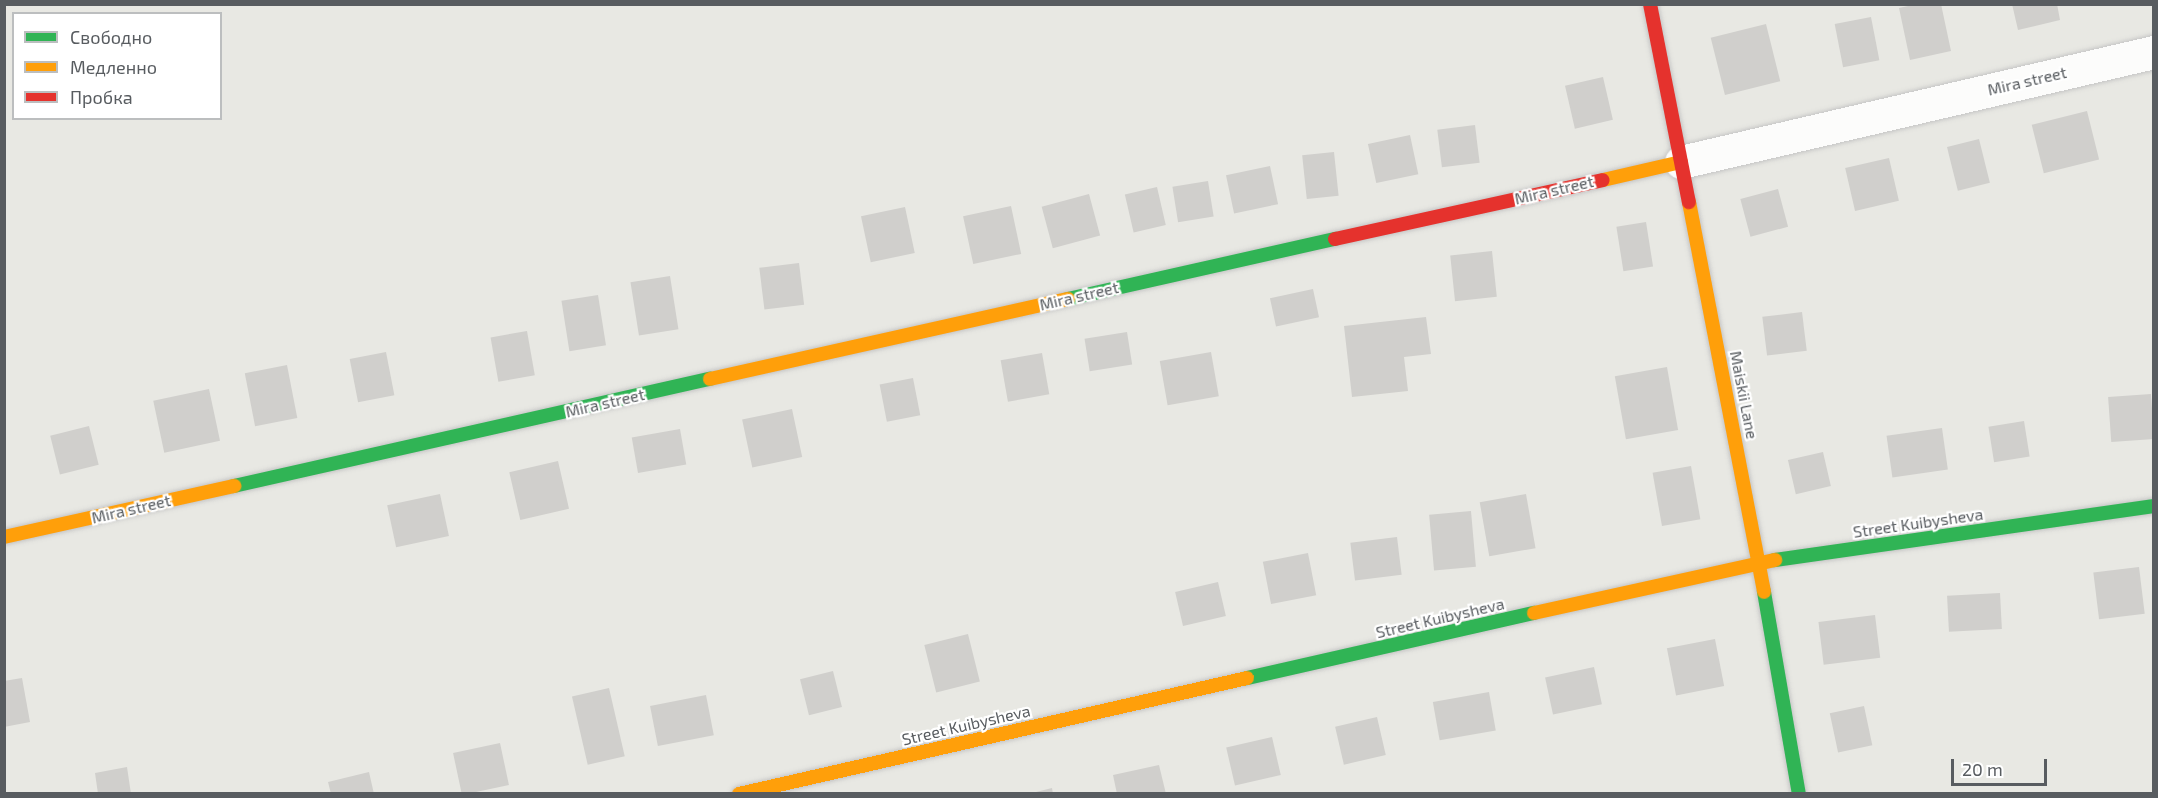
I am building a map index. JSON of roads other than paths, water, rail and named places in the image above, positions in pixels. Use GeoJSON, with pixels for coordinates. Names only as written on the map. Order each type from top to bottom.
{"type":"FeatureCollection","features":[{"type":"Feature","properties":{"kind":"street","name":"Maiskii Lane"},"geometry":{"type":"LineString","coordinates":[[1650,4],[1760,562],[1799,794]]}},
{"type":"Feature","properties":{"kind":"street","name":"Mira street"},"geometry":{"type":"LineString","coordinates":[[4,537],[1682,162],[2154,52]]}},
{"type":"Feature","properties":{"kind":"street","name":"Street Kuibysheva"},"geometry":{"type":"LineString","coordinates":[[739,794],[1760,562],[2154,506]]}}]}
